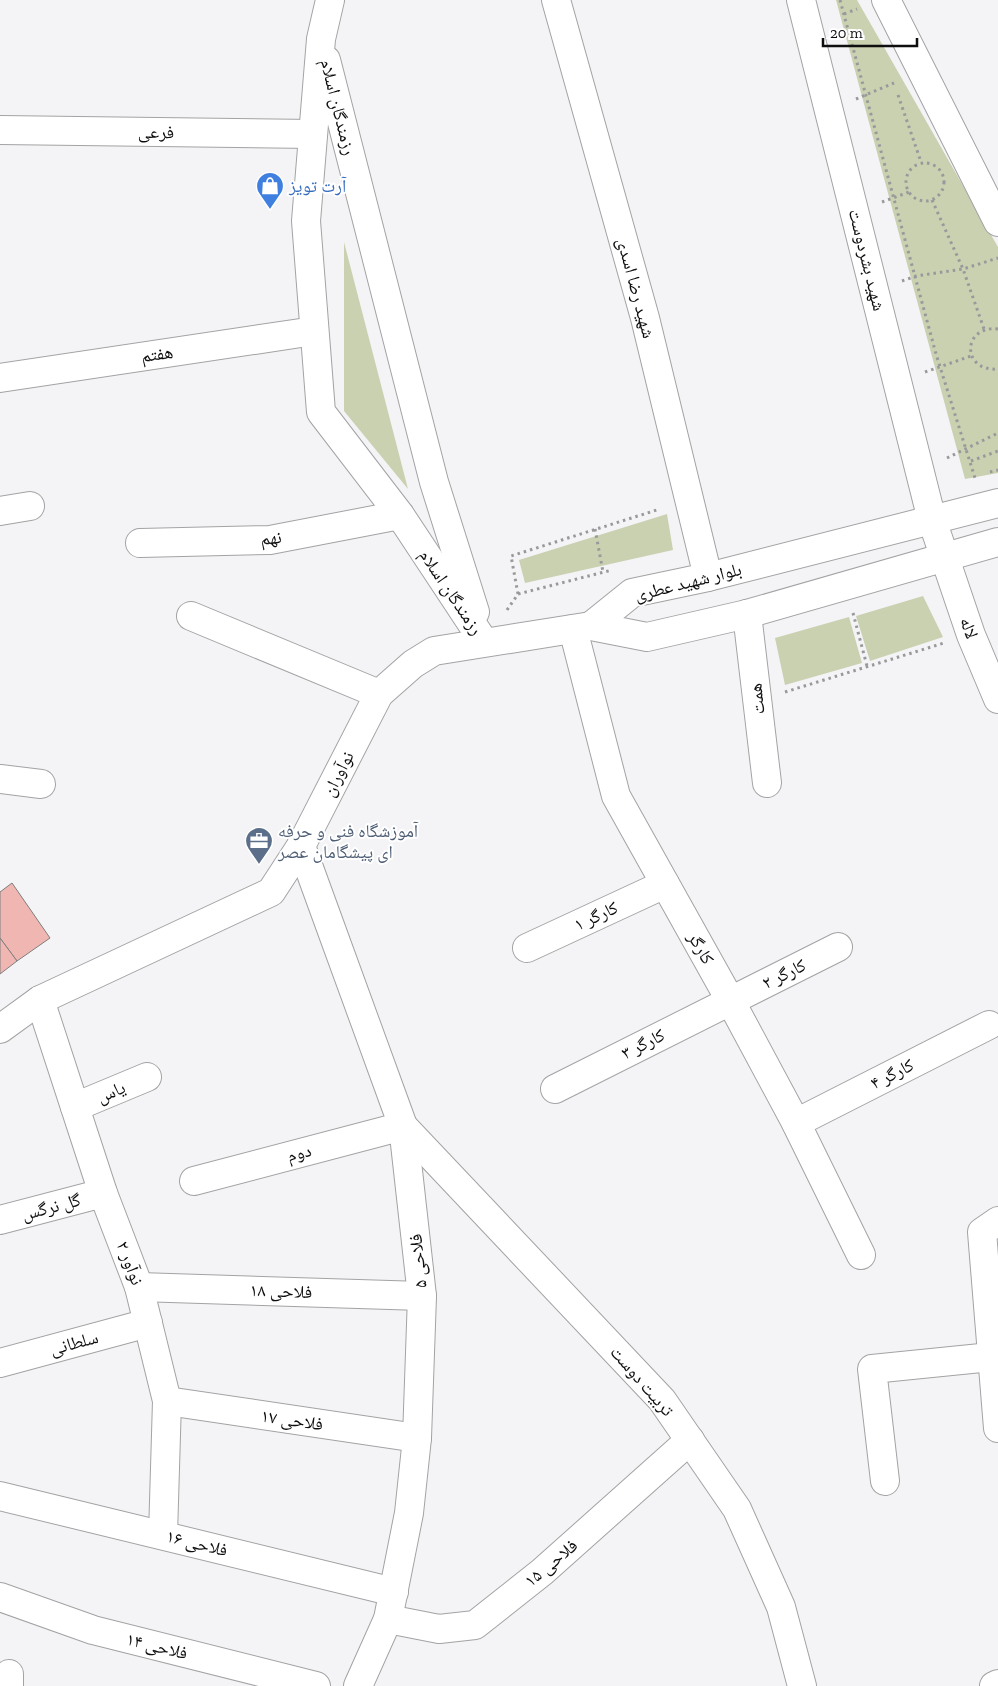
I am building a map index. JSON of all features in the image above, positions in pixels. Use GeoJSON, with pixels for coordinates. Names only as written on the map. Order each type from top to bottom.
{"type":"FeatureCollection","features":[{"type":"Feature","properties":{"kind":"street","name":"رزمندگان اسلام"},"geometry":{"type":"LineString","coordinates":[[330,0],[321,39],[306,222],[321,412],[400,515],[484,642]]}},
{"type":"Feature","properties":{"kind":"street","name":"شهید رضا اسدی"},"geometry":{"type":"LineString","coordinates":[[556,0],[645,318],[708,577]]}},
{"type":"Feature","properties":{"kind":"street","name":"شهید بشردوست"},"geometry":{"type":"LineString","coordinates":[[802,0],[932,520]]}},
{"type":"Feature","properties":{"kind":"street"},"geometry":{"type":"LineString","coordinates":[[886,0],[998,222]]}},
{"type":"Feature","properties":{"kind":"street","name":"رزمندگان اسلام"},"geometry":{"type":"LineString","coordinates":[[321,39],[434,482],[484,642]]}},
{"type":"Feature","properties":{"kind":"street","name":"فرعی"},"geometry":{"type":"LineString","coordinates":[[0,130],[313,134]]}},
{"type":"Feature","properties":{"kind":"street","name":"هفتم"},"geometry":{"type":"LineString","coordinates":[[0,378],[314,331]]}},
{"type":"Feature","properties":{"kind":"street","name":"بلوار شهید عطری"},"geometry":{"type":"LineString","coordinates":[[582,628],[632,593],[708,577],[998,503]]}},
{"type":"Feature","properties":{"kind":"street"},"geometry":{"type":"LineString","coordinates":[[0,511],[30,506]]}},
{"type":"Feature","properties":{"kind":"street","name":"نهم"},"geometry":{"type":"LineString","coordinates":[[140,543],[270,540],[400,515]]}},
{"type":"Feature","properties":{"kind":"street","name":"لاله"},"geometry":{"type":"LineString","coordinates":[[932,520],[971,634],[998,699]]}},
{"type":"Feature","properties":{"kind":"street"},"geometry":{"type":"LineString","coordinates":[[582,628],[647,637],[747,614],[998,542]]}},
{"type":"Feature","properties":{"kind":"street","name":"همت"},"geometry":{"type":"LineString","coordinates":[[747,614],[767,784]]}},
{"type":"Feature","properties":{"kind":"street"},"geometry":{"type":"LineString","coordinates":[[191,616],[379,694]]}},
{"type":"Feature","properties":{"kind":"street","name":"نوآوران"},"geometry":{"type":"LineString","coordinates":[[0,1029],[40,1000],[271,892],[301,846],[379,694],[413,664],[434,651],[582,628]]}},
{"type":"Feature","properties":{"kind":"street","name":"کارگر"},"geometry":{"type":"LineString","coordinates":[[582,628],[616,796],[796,1123],[861,1255]]}},
{"type":"Feature","properties":{"kind":"street"},"geometry":{"type":"LineString","coordinates":[[0,779],[41,784]]}},
{"type":"Feature","properties":{"kind":"street","name":"فلاحی ۵"},"geometry":{"type":"LineString","coordinates":[[301,846],[404,1126],[422,1296],[416,1438],[410,1513],[388,1619],[358,1686]]}},
{"type":"Feature","properties":{"kind":"street","name":"کارگر ۱"},"geometry":{"type":"LineString","coordinates":[[528,948],[664,884]]}},
{"type":"Feature","properties":{"kind":"street","name":"کارگر ۲"},"geometry":{"type":"LineString","coordinates":[[730,1000],[838,947]]}},
{"type":"Feature","properties":{"kind":"street","name":"نوآور ۲"},"geometry":{"type":"LineString","coordinates":[[40,1000],[103,1193],[139,1287],[167,1401],[163,1535]]}},
{"type":"Feature","properties":{"kind":"street","name":"کارگر ۳"},"geometry":{"type":"LineString","coordinates":[[555,1089],[730,1000]]}},
{"type":"Feature","properties":{"kind":"street","name":"کارگر ۴"},"geometry":{"type":"LineString","coordinates":[[796,1123],[989,1025]]}},
{"type":"Feature","properties":{"kind":"street","name":"یاس"},"geometry":{"type":"LineString","coordinates":[[75,1107],[147,1077]]}},
{"type":"Feature","properties":{"kind":"street","name":"دوم"},"geometry":{"type":"LineString","coordinates":[[194,1181],[404,1126]]}},
{"type":"Feature","properties":{"kind":"street","name":"تربیت دوست"},"geometry":{"type":"LineString","coordinates":[[404,1126],[662,1400],[738,1509],[781,1607],[802,1686]]}},
{"type":"Feature","properties":{"kind":"street","name":"گل نرگس"},"geometry":{"type":"LineString","coordinates":[[0,1220],[103,1193]]}},
{"type":"Feature","properties":{"kind":"street"},"geometry":{"type":"LineString","coordinates":[[998,1221],[982,1232],[990,1357],[998,1428]]}},
{"type":"Feature","properties":{"kind":"street","name":"فلاحی ۱۸"},"geometry":{"type":"LineString","coordinates":[[139,1287],[422,1296]]}},
{"type":"Feature","properties":{"kind":"street","name":"سلطانی"},"geometry":{"type":"LineString","coordinates":[[0,1362],[148,1323]]}},
{"type":"Feature","properties":{"kind":"street"},"geometry":{"type":"LineString","coordinates":[[885,1481],[872,1369],[990,1357]]}},
{"type":"Feature","properties":{"kind":"street","name":"فلاحی ۱۷"},"geometry":{"type":"LineString","coordinates":[[167,1401],[416,1438]]}},
{"type":"Feature","properties":{"kind":"street","name":"فلاحی ۱۵"},"geometry":{"type":"LineString","coordinates":[[388,1619],[440,1629],[474,1625],[542,1572],[690,1440]]}},
{"type":"Feature","properties":{"kind":"street","name":"فلاحی ۱۶"},"geometry":{"type":"LineString","coordinates":[[0,1496],[394,1592]]}},
{"type":"Feature","properties":{"kind":"street","name":"فلاحی ۱۴"},"geometry":{"type":"LineString","coordinates":[[0,1597],[93,1630],[316,1686]]}},
{"type":"Feature","properties":{"kind":"street"},"geometry":{"type":"LineString","coordinates":[[994,1686],[998,1684]]}},
{"type":"Feature","properties":{"kind":"path"},"geometry":{"type":"LineString","coordinates":[[840,0],[940,367],[975,478],[998,470]]}},
{"type":"Feature","properties":{"kind":"path"},"geometry":{"type":"LineString","coordinates":[[829,108],[923,72]]}},
{"type":"Feature","properties":{"kind":"path"},"geometry":{"type":"LineString","coordinates":[[920,162],[935,165],[944,176],[942,190],[932,200],[920,200],[910,192],[906,181],[910,169],[920,162]]}},
{"type":"Feature","properties":{"kind":"path"},"geometry":{"type":"LineString","coordinates":[[932,200],[963,269],[984,329]]}},
{"type":"Feature","properties":{"kind":"path"},"geometry":{"type":"LineString","coordinates":[[875,292],[916,276],[963,269],[998,258]]}},
{"type":"Feature","properties":{"kind":"path"},"geometry":{"type":"LineString","coordinates":[[998,329],[984,329],[975,336],[970,346],[972,356],[978,366],[988,370],[998,369]]}},
{"type":"Feature","properties":{"kind":"path"},"geometry":{"type":"LineString","coordinates":[[898,382],[972,356]]}},
{"type":"Feature","properties":{"kind":"path"},"geometry":{"type":"LineString","coordinates":[[920,470],[966,450],[998,433]]}},
{"type":"Feature","properties":{"kind":"path"},"geometry":{"type":"LineString","coordinates":[[971,461],[998,451]]}},
{"type":"Feature","properties":{"kind":"path"},"geometry":{"type":"LineString","coordinates":[[518,594],[511,556],[690,500]]}},
{"type":"Feature","properties":{"kind":"path"},"geometry":{"type":"LineString","coordinates":[[594,529],[603,572]]}},
{"type":"Feature","properties":{"kind":"path"},"geometry":{"type":"LineString","coordinates":[[853,612],[867,666]]}},
{"type":"Feature","properties":{"kind":"path"},"geometry":{"type":"LineString","coordinates":[[757,700],[971,634]]}},
{"type":"Feature","properties":{"kind":"green space"},"geometry":{"type":"Polygon","coordinates":[[[836,0],[857,0],[998,247],[998,473],[965,479],[836,0]]]}},
{"type":"Feature","properties":{"kind":"green space"},"geometry":{"type":"Polygon","coordinates":[[[344,242],[408,489],[344,411],[344,242]]]}},
{"type":"Feature","properties":{"kind":"green space"},"geometry":{"type":"Polygon","coordinates":[[[667,514],[673,550],[525,583],[519,560],[667,514]]]}},
{"type":"Feature","properties":{"kind":"green space"},"geometry":{"type":"Polygon","coordinates":[[[923,596],[943,637],[870,661],[856,616],[923,596]]]}},
{"type":"Feature","properties":{"kind":"green space"},"geometry":{"type":"Polygon","coordinates":[[[849,617],[862,663],[785,685],[775,638],[849,617]]]}},
{"type":"Feature","properties":{"kind":"building"},"geometry":{"type":"Polygon","coordinates":[[[12,883],[50,938],[17,961],[0,938],[0,892],[12,883]]]}},
{"type":"Feature","properties":{"kind":"building"},"geometry":{"type":"Polygon","coordinates":[[[0,938],[17,961],[0,974],[0,938]]]}},
{"type":"Feature","properties":{"kind":"place","name":"آرت تویز"},"geometry":{"type":"Point","coordinates":[270,210]}},
{"type":"Feature","properties":{"kind":"place","name":"آموزشگاه فنی و حرفه ای پیشگامان عصر"},"geometry":{"type":"Point","coordinates":[259,865]}}]}
